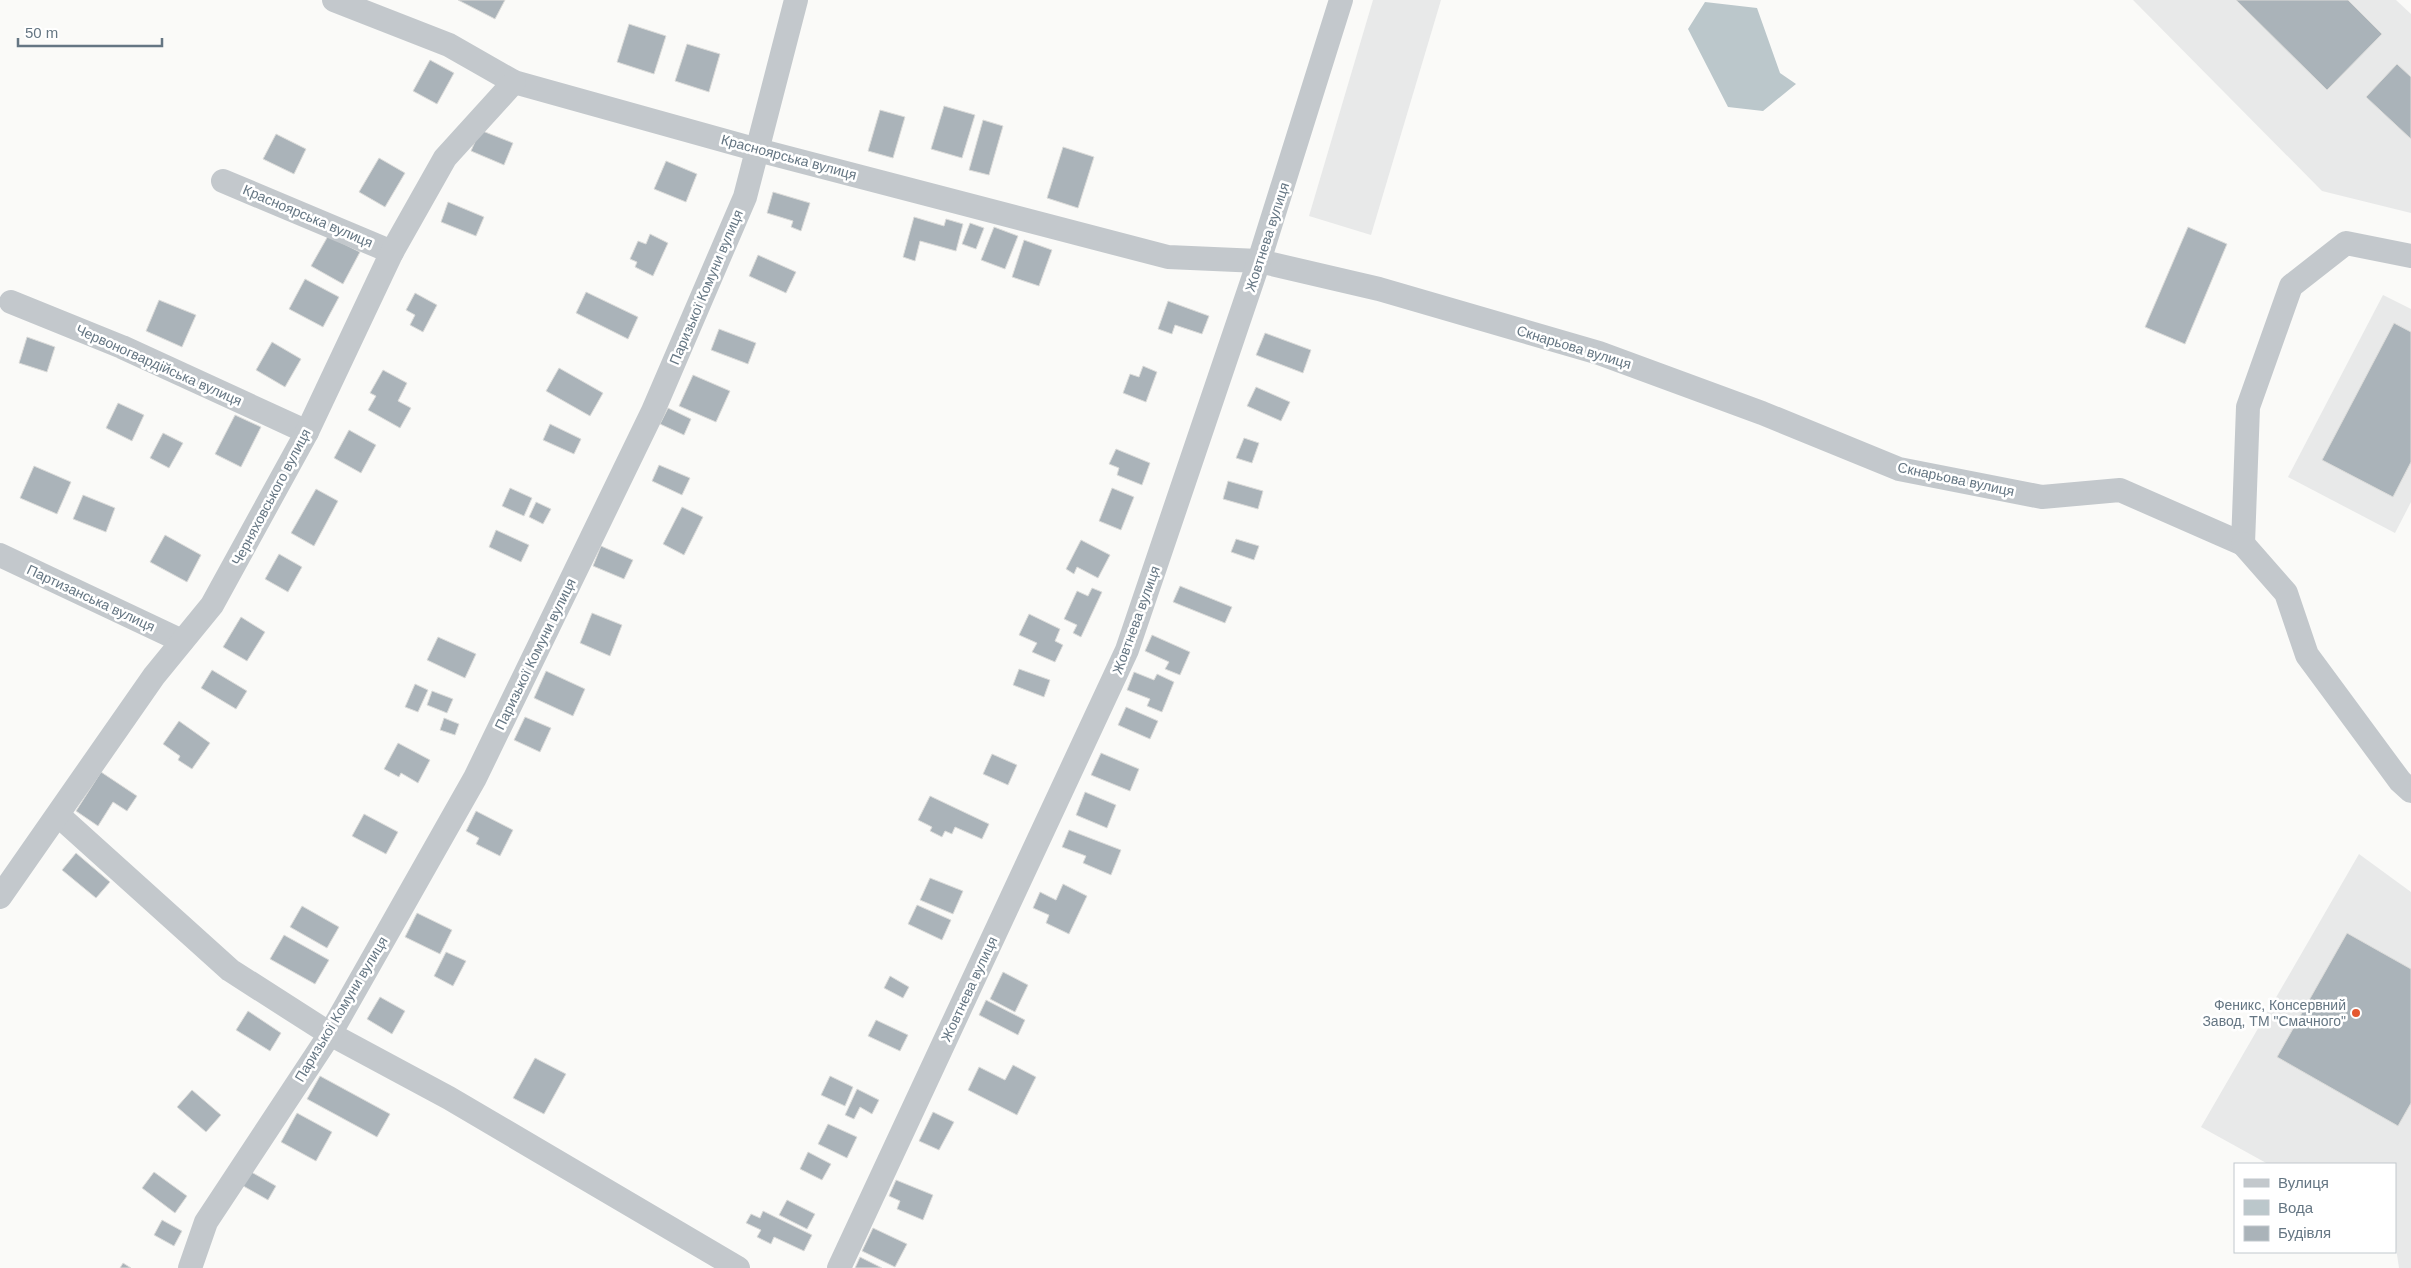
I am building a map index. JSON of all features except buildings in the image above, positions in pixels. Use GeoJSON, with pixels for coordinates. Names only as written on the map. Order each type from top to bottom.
{"type":"FeatureCollection","features":[{"type":"Feature","properties":{"kind":"street","name":"Красноярська вулиця"},"geometry":{"type":"LineString","coordinates":[[334,0],[449,45],[514,82],[758,150],[1168,257],[1259,261]]}},
{"type":"Feature","properties":{"kind":"street","name":"Паризької Комуни вулиця"},"geometry":{"type":"LineString","coordinates":[[190,1268],[206,1222],[330,1034],[475,778],[653,412],[745,197],[796,0]]}},
{"type":"Feature","properties":{"kind":"street","name":"Жовтнева вулиця"},"geometry":{"type":"LineString","coordinates":[[839,1268],[1128,650],[1259,261],[1341,0]]}},
{"type":"Feature","properties":{"kind":"street","name":"Черняховського вулиця"},"geometry":{"type":"LineString","coordinates":[[0,896],[154,676],[212,605],[307,432],[392,252],[445,158],[514,82]]}},
{"type":"Feature","properties":{"kind":"street","name":"Красноярська вулиця"},"geometry":{"type":"LineString","coordinates":[[223,181],[392,252]]}},
{"type":"Feature","properties":{"kind":"street"},"geometry":{"type":"LineString","coordinates":[[2411,256],[2346,243],[2291,286],[2248,407],[2243,544],[2286,593],[2307,655],[2400,781],[2411,791]]}},
{"type":"Feature","properties":{"kind":"street","name":"Скнарьова вулиця"},"geometry":{"type":"LineString","coordinates":[[1259,261],[1379,289],[1599,353],[1762,413],[1899,469],[2042,497],[2120,490],[2243,544]]}},
{"type":"Feature","properties":{"kind":"street","name":"Червоногвардійська вулиця"},"geometry":{"type":"LineString","coordinates":[[11,302],[122,347],[307,432]]}},
{"type":"Feature","properties":{"kind":"street","name":"Партизанська вулиця"},"geometry":{"type":"LineString","coordinates":[[0,555],[182,641]]}},
{"type":"Feature","properties":{"kind":"street"},"geometry":{"type":"LineString","coordinates":[[58,815],[230,970],[330,1034],[450,1098],[738,1268]]}},
{"type":"Feature","properties":{"kind":"shaded area"},"geometry":{"type":"Polygon","coordinates":[[[1373,0],[1441,0],[1371,235],[1309,216],[1373,0]]]}},
{"type":"Feature","properties":{"kind":"shaded area"},"geometry":{"type":"Polygon","coordinates":[[[2133,0],[2396,0],[2411,14],[2411,213],[2322,191],[2133,0]]]}},
{"type":"Feature","properties":{"kind":"shaded area"},"geometry":{"type":"Polygon","coordinates":[[[2383,295],[2411,309],[2411,502],[2395,533],[2288,477],[2383,295]]]}},
{"type":"Feature","properties":{"kind":"shaded area"},"geometry":{"type":"Polygon","coordinates":[[[2359,854],[2411,892],[2411,1268],[2399,1268],[2396,1248],[2396,1163],[2266,1163],[2201,1127],[2359,854]]]}},
{"type":"Feature","properties":{"kind":"water"},"geometry":{"type":"Polygon","coordinates":[[[1705,2],[1757,8],[1780,73],[1796,84],[1763,111],[1728,107],[1688,29],[1705,2]]]}},
{"type":"Feature","properties":{"kind":"place","name":"Феникс, Консервний Завод, ТМ \"Смачного\""},"geometry":{"type":"Point","coordinates":[2356,1013]}}]}
